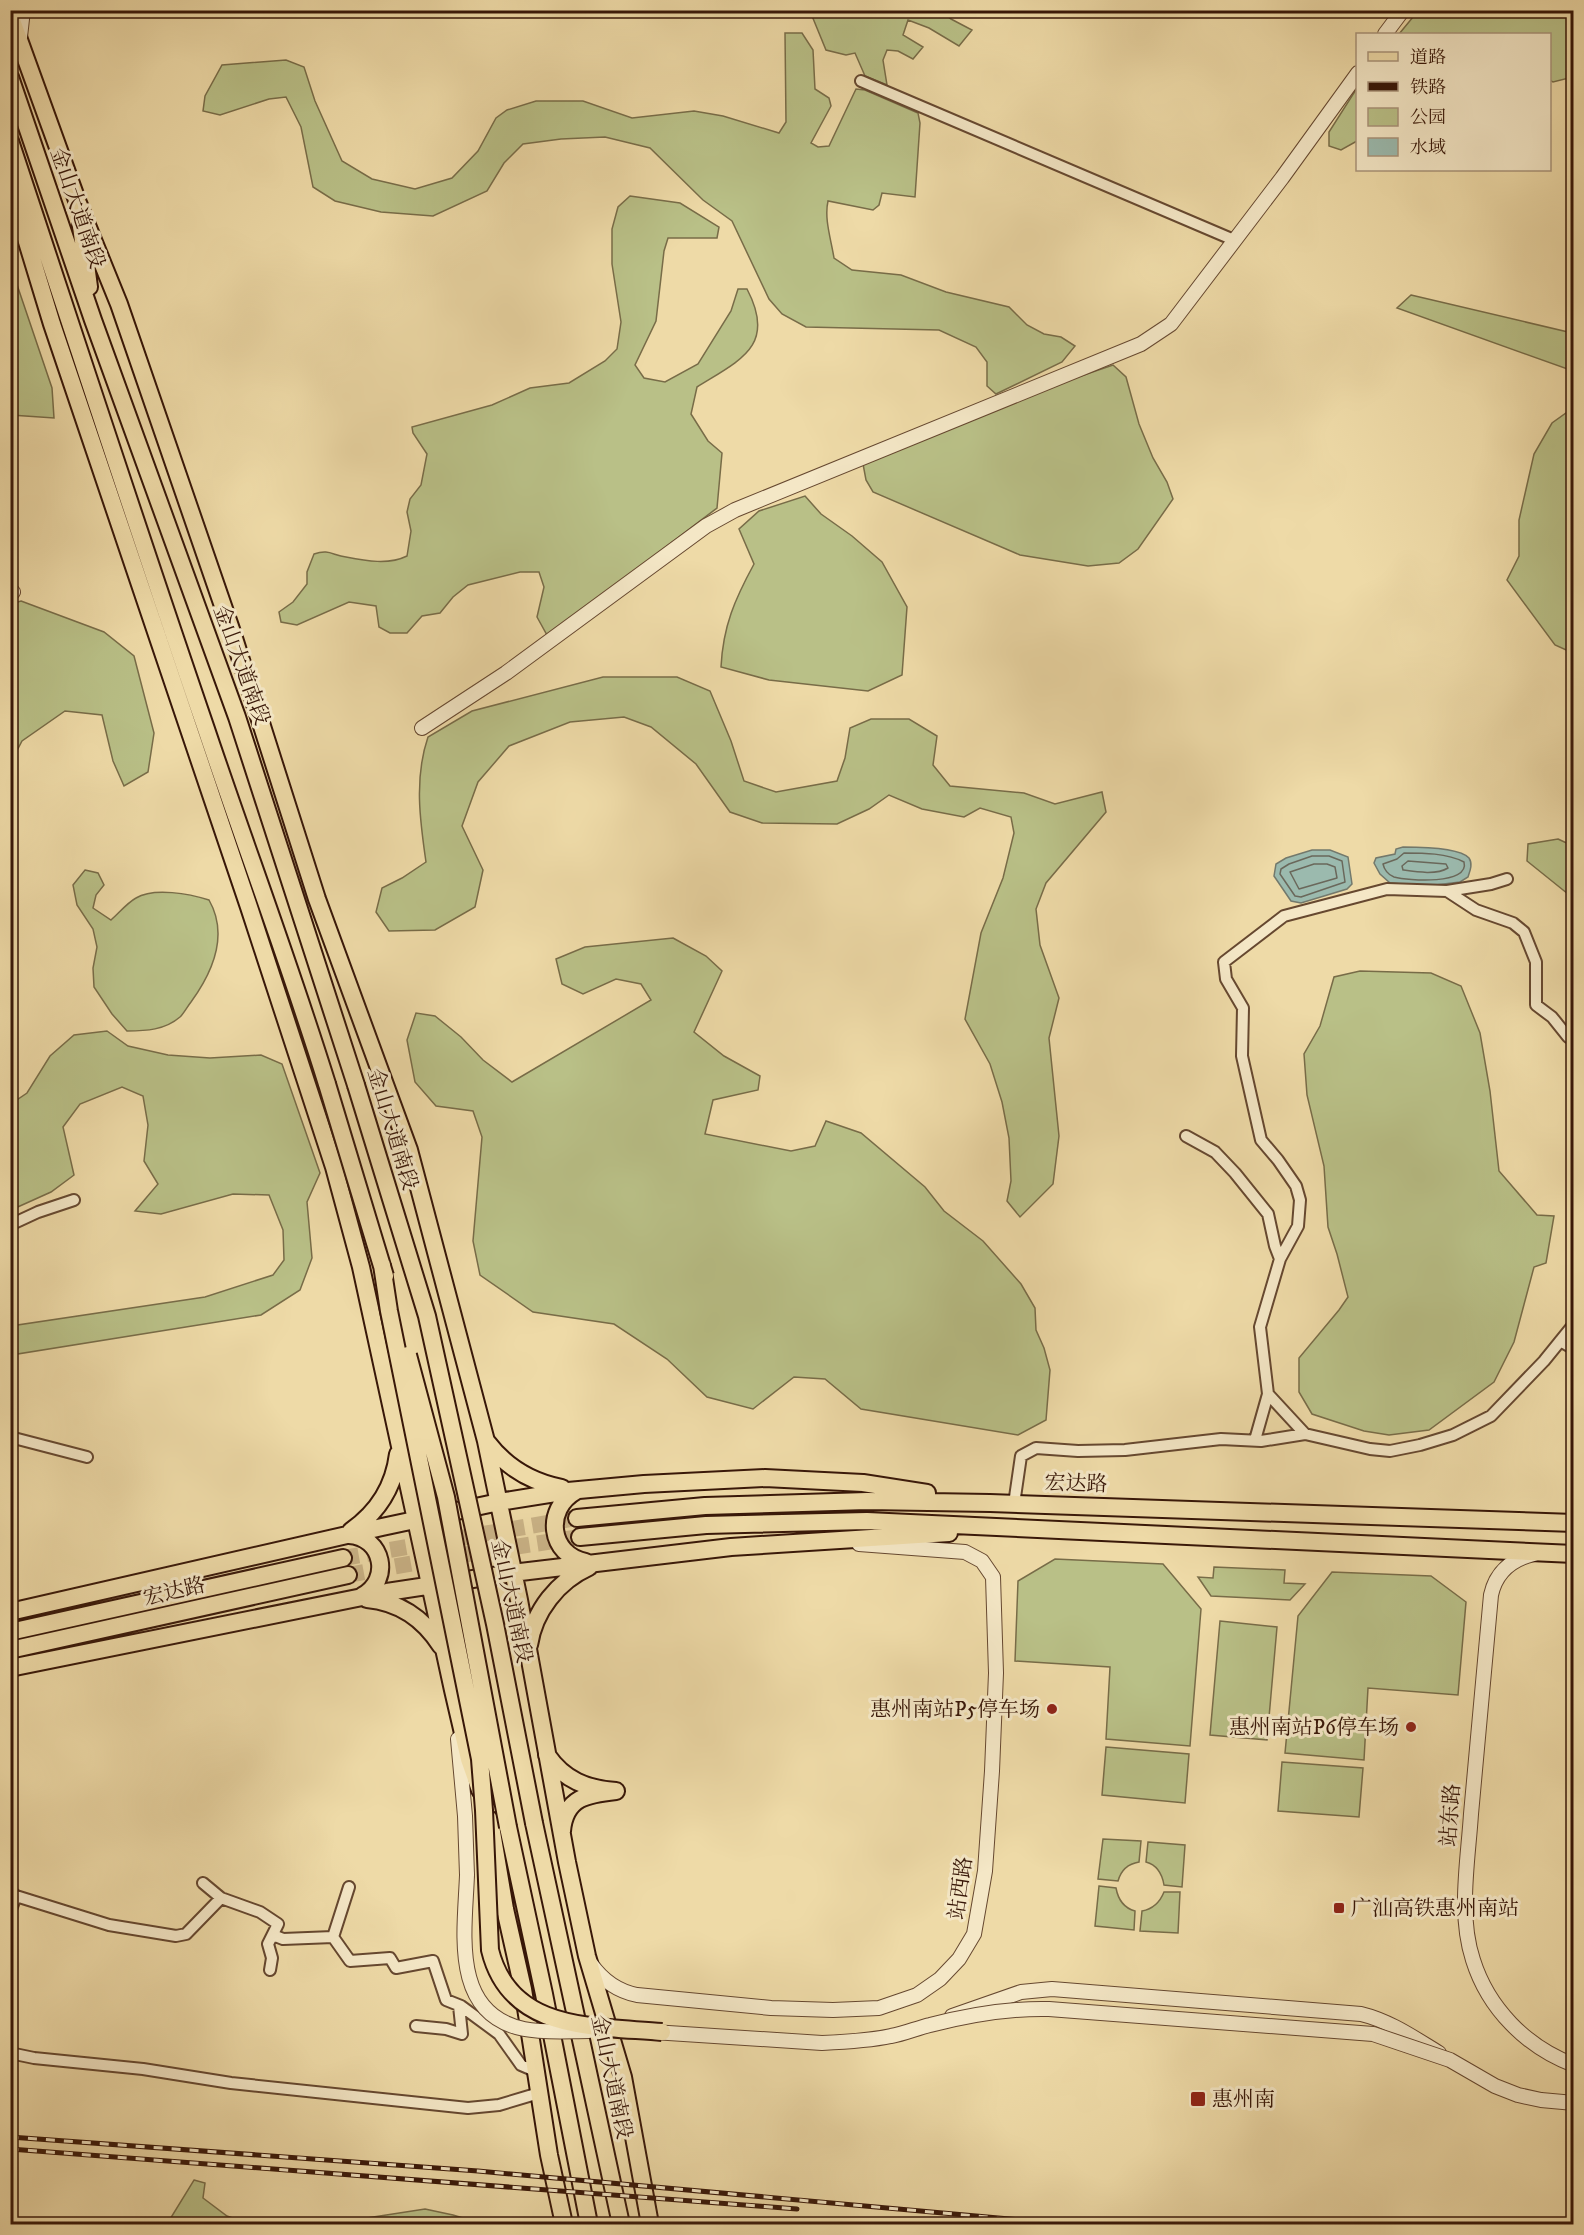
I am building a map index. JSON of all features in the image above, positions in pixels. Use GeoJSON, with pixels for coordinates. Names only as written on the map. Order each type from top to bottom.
{"type":"FeatureCollection","features":[{"type":"Feature","properties":{"kind":"main road"},"geometry":{"type":"LineString","coordinates":[[10,15],[78,203],[119,304],[233,635],[316,899],[409,1150],[486,1441],[587,1956],[623,2077],[650,2224]]}},
{"type":"Feature","properties":{"kind":"main road","name":"金山大道南段"},"geometry":{"type":"LineString","coordinates":[[10,77],[93,320],[254,767],[427,1316],[495,1624],[534,1824],[621,2224]]}},
{"type":"Feature","properties":{"kind":"main road","name":"金山大道南段"},"geometry":{"type":"LineString","coordinates":[[10,141],[222,776],[298,991],[420,1398],[446,1497],[508,1827],[544,1994],[589,2224]]}},
{"type":"Feature","properties":{"kind":"main road"},"geometry":{"type":"LineString","coordinates":[[10,186],[52,324],[249,907],[337,1178],[361,1267],[469,1759],[490,1819],[505,1909],[523,1989],[535,2071],[564,2224]]}},
{"type":"Feature","properties":{"kind":"main road"},"geometry":{"type":"LineString","coordinates":[[78,203],[93,320]]}},
{"type":"Feature","properties":{"kind":"main road"},"geometry":{"type":"LineString","coordinates":[[20,215],[71,329]]}},
{"type":"Feature","properties":{"kind":"main road"},"geometry":{"type":"LineString","coordinates":[[254,767],[316,899]]}},
{"type":"Feature","properties":{"kind":"main road"},"geometry":{"type":"LineString","coordinates":[[222,776],[249,907]]}},
{"type":"Feature","properties":{"kind":"main road"},"geometry":{"type":"LineString","coordinates":[[382,1265],[389,1311],[480,1759],[492,1961],[509,1991],[524,2005],[544,2016],[592,2026],[662,2032]]}},
{"type":"Feature","properties":{"kind":"main road"},"geometry":{"type":"LineString","coordinates":[[345,1535],[371,1515],[386,1495],[397,1464],[397,1432]]}},
{"type":"Feature","properties":{"kind":"main road"},"geometry":{"type":"LineString","coordinates":[[486,1441],[510,1466],[531,1479],[566,1489],[584,1490]]}},
{"type":"Feature","properties":{"kind":"main road"},"geometry":{"type":"LineString","coordinates":[[10,1612],[499,1502],[584,1490],[644,1484],[765,1478],[863,1483],[990,1503]]}},
{"type":"Feature","properties":{"kind":"main road"},"geometry":{"type":"LineString","coordinates":[[584,1490],[560,1504],[555,1518],[555,1533],[565,1552],[577,1560],[598,1562]]}},
{"type":"Feature","properties":{"kind":"main road","name":"宏达路"},"geometry":{"type":"LineString","coordinates":[[577,1518],[705,1506],[867,1501],[990,1503],[1574,1523]]}},
{"type":"Feature","properties":{"kind":"main road"},"geometry":{"type":"LineString","coordinates":[[580,1537],[706,1525],[867,1521],[1574,1554]]}},
{"type":"Feature","properties":{"kind":"main road"},"geometry":{"type":"LineString","coordinates":[[10,1668],[356,1598],[512,1573],[731,1546],[926,1535],[989,1526]]}},
{"type":"Feature","properties":{"kind":"main road"},"geometry":{"type":"LineString","coordinates":[[345,1535],[365,1539],[375,1548],[381,1560],[381,1574],[375,1587],[356,1598]]}},
{"type":"Feature","properties":{"kind":"main road","name":"宏达路"},"geometry":{"type":"LineString","coordinates":[[10,1632],[344,1558]]}},
{"type":"Feature","properties":{"kind":"main road"},"geometry":{"type":"LineString","coordinates":[[528,1652],[537,1619],[556,1590],[583,1569],[598,1562]]}},
{"type":"Feature","properties":{"kind":"main road","name":"宏达路"},"geometry":{"type":"LineString","coordinates":[[10,1650],[348,1575]]}},
{"type":"Feature","properties":{"kind":"main road"},"geometry":{"type":"LineString","coordinates":[[356,1598],[385,1602],[413,1616],[429,1630],[446,1657]]}},
{"type":"Feature","properties":{"kind":"main road"},"geometry":{"type":"LineString","coordinates":[[546,1753],[560,1770],[578,1783],[598,1790],[616,1791],[590,1794],[579,1799],[566,1814],[562,1835]]}},
{"type":"Feature","properties":{"kind":"street"},"geometry":{"type":"LineString","coordinates":[[20,42],[20,23],[24,10]]}},
{"type":"Feature","properties":{"kind":"street"},"geometry":{"type":"LineString","coordinates":[[1386,33],[1403,10]]}},
{"type":"Feature","properties":{"kind":"street"},"geometry":{"type":"LineString","coordinates":[[422,728],[506,673],[706,526],[735,510],[991,407],[1158,335],[1171,324],[1356,76]]}},
{"type":"Feature","properties":{"kind":"street"},"geometry":{"type":"LineString","coordinates":[[861,81],[1234,240]]}},
{"type":"Feature","properties":{"kind":"street"},"geometry":{"type":"LineString","coordinates":[[1254,1440],[1268,1394],[1260,1327],[1281,1259],[1298,1226],[1300,1200],[1296,1186],[1261,1140],[1260,1127],[1242,1056],[1243,1008],[1227,979],[1224,962],[1284,916],[1387,890],[1447,891],[1507,879]]}},
{"type":"Feature","properties":{"kind":"street"},"geometry":{"type":"LineString","coordinates":[[1447,891],[1476,910],[1513,923],[1524,932],[1536,962],[1536,1005],[1552,1017],[1568,1037],[1574,1040]]}},
{"type":"Feature","properties":{"kind":"street"},"geometry":{"type":"LineString","coordinates":[[1186,1136],[1215,1152],[1268,1214],[1275,1246],[1281,1259]]}},
{"type":"Feature","properties":{"kind":"street"},"geometry":{"type":"LineString","coordinates":[[10,1224],[74,1200]]}},
{"type":"Feature","properties":{"kind":"street"},"geometry":{"type":"LineString","coordinates":[[1014,1504],[1021,1456],[1036,1448],[1078,1451],[1125,1450],[1221,1439],[1254,1440],[1305,1434],[1370,1449],[1390,1451],[1452,1435],[1491,1416],[1544,1360],[1574,1324]]}},
{"type":"Feature","properties":{"kind":"street"},"geometry":{"type":"LineString","coordinates":[[1560,1341],[1574,1349]]}},
{"type":"Feature","properties":{"kind":"street"},"geometry":{"type":"LineString","coordinates":[[1268,1394],[1305,1434]]}},
{"type":"Feature","properties":{"kind":"street"},"geometry":{"type":"LineString","coordinates":[[10,1437],[87,1457]]}},
{"type":"Feature","properties":{"kind":"street","name":"站西路"},"geometry":{"type":"LineString","coordinates":[[587,1956],[602,1977],[615,1987],[629,1993],[771,2008],[833,2010],[879,2008],[911,1998],[950,1970],[967,1947],[974,1934],[979,1914],[990,1805],[996,1673],[993,1577],[982,1561],[965,1552],[872,1546],[843,1540]]}},
{"type":"Feature","properties":{"kind":"street","name":"站东路"},"geometry":{"type":"LineString","coordinates":[[1542,1553],[1525,1556],[1509,1564],[1498,1577],[1491,1595],[1467,1872],[1466,1930],[1478,1974],[1501,2013],[1533,2044],[1574,2065]]}},
{"type":"Feature","properties":{"kind":"street"},"geometry":{"type":"LineString","coordinates":[[453,1690],[465,1816],[466,1967],[476,1996],[489,2011],[504,2022],[531,2030],[662,2032],[822,2043],[893,2036],[930,2025],[993,2012],[1023,2008],[1049,2009],[1373,2034],[1450,2060]]}},
{"type":"Feature","properties":{"kind":"street"},"geometry":{"type":"LineString","coordinates":[[203,1883],[221,1898],[260,1912],[278,1924],[268,1944],[272,1958],[270,1970]]}},
{"type":"Feature","properties":{"kind":"street"},"geometry":{"type":"LineString","coordinates":[[333,1937],[349,1887]]}},
{"type":"Feature","properties":{"kind":"street"},"geometry":{"type":"LineString","coordinates":[[10,1912],[13,1893],[109,1925],[176,1936],[186,1934],[221,1898]]}},
{"type":"Feature","properties":{"kind":"street"},"geometry":{"type":"LineString","coordinates":[[273,1935],[283,1939],[333,1937]]}},
{"type":"Feature","properties":{"kind":"street"},"geometry":{"type":"LineString","coordinates":[[333,1937],[350,1961],[390,1958],[396,1968],[433,1961],[447,2000],[499,2034],[521,2066],[535,2071]]}},
{"type":"Feature","properties":{"kind":"street"},"geometry":{"type":"LineString","coordinates":[[930,2025],[989,2001],[1021,1992],[1052,1989],[1361,2014],[1378,2018],[1395,2026],[1495,2086],[1518,2095],[1541,2100],[1574,2103]]}},
{"type":"Feature","properties":{"kind":"street"},"geometry":{"type":"LineString","coordinates":[[416,2026],[446,2029],[462,2034],[459,2006]]}},
{"type":"Feature","properties":{"kind":"street"},"geometry":{"type":"LineString","coordinates":[[10,2053],[34,2058],[143,2069],[231,2083],[468,2108],[499,2105],[539,2093]]}},
{"type":"Feature","properties":{"kind":"green space"},"geometry":{"type":"Polygon","coordinates":[[[810,11],[941,11],[972,30],[959,46],[929,28],[908,20],[903,35],[923,47],[913,59],[898,51],[887,50],[883,60],[887,85],[865,76],[855,53],[846,55],[826,50],[810,11]]]}},
{"type":"Feature","properties":{"kind":"green space"},"geometry":{"type":"Polygon","coordinates":[[[1418,11],[1573,11],[1573,77],[1551,81],[1551,33],[1400,33],[1418,11]]]}},
{"type":"Feature","properties":{"kind":"green space"},"geometry":{"type":"Polygon","coordinates":[[[785,33],[802,33],[813,50],[815,89],[829,98],[831,106],[811,143],[818,147],[829,146],[856,89],[865,90],[918,113],[920,123],[915,197],[882,193],[879,205],[873,210],[828,201],[827,222],[834,258],[852,270],[901,275],[946,292],[1009,307],[1027,325],[1044,334],[1061,337],[1075,346],[1062,362],[996,394],[987,386],[987,362],[976,347],[939,330],[806,327],[782,314],[769,299],[732,221],[703,200],[650,148],[605,137],[523,144],[504,163],[487,191],[433,216],[381,212],[335,201],[313,187],[301,127],[286,97],[269,99],[220,115],[203,111],[205,96],[222,65],[286,60],[304,67],[315,101],[342,161],[372,179],[415,189],[452,178],[478,151],[496,118],[507,110],[536,101],[583,101],[632,118],[694,111],[723,116],[779,133],[786,122],[785,33]]]}},
{"type":"Feature","properties":{"kind":"green space"},"geometry":{"type":"Polygon","coordinates":[[[1356,90],[1356,142],[1341,150],[1329,146],[1329,132],[1356,90]]]}},
{"type":"Feature","properties":{"kind":"green space"},"geometry":{"type":"Polygon","coordinates":[[[630,196],[680,203],[719,227],[717,238],[668,238],[664,251],[656,321],[635,365],[644,378],[665,382],[698,364],[731,311],[738,289],[747,289],[755,308],[758,325],[756,338],[740,359],[697,387],[691,414],[708,441],[722,453],[717,508],[553,633],[547,635],[537,617],[544,587],[539,572],[520,572],[468,585],[453,597],[440,613],[422,616],[407,633],[390,633],[379,627],[376,606],[349,602],[297,625],[281,622],[279,612],[293,602],[307,584],[307,572],[314,554],[327,552],[377,561],[393,561],[407,556],[411,531],[407,512],[410,499],[421,485],[427,454],[413,433],[412,427],[492,405],[530,388],[569,383],[605,361],[617,349],[621,322],[612,264],[612,229],[618,207],[630,196]]]}},
{"type":"Feature","properties":{"kind":"green space"},"geometry":{"type":"Polygon","coordinates":[[[10,264],[52,388],[54,418],[11,415],[10,264]]]}},
{"type":"Feature","properties":{"kind":"green space"},"geometry":{"type":"Polygon","coordinates":[[[1411,295],[1568,332],[1573,335],[1573,371],[1397,308],[1411,295]]]}},
{"type":"Feature","properties":{"kind":"green space"},"geometry":{"type":"Polygon","coordinates":[[[1113,365],[1126,377],[1139,424],[1173,499],[1138,549],[1119,563],[1088,566],[1020,555],[873,492],[866,480],[863,464],[1072,379],[1113,365]]]}},
{"type":"Feature","properties":{"kind":"green space"},"geometry":{"type":"Polygon","coordinates":[[[1573,408],[1573,653],[1555,645],[1507,580],[1519,556],[1519,520],[1534,454],[1552,423],[1573,408]]]}},
{"type":"Feature","properties":{"kind":"green space"},"geometry":{"type":"Polygon","coordinates":[[[805,496],[821,514],[852,536],[882,562],[907,607],[902,675],[868,691],[769,680],[721,667],[724,639],[731,613],[754,564],[739,529],[759,511],[805,496]]]}},
{"type":"Feature","properties":{"kind":"green space"},"geometry":{"type":"Polygon","coordinates":[[[21,601],[104,632],[134,656],[154,733],[148,772],[124,786],[113,761],[102,715],[65,711],[22,741],[11,762],[11,604],[21,601]]]}},
{"type":"Feature","properties":{"kind":"green space"},"geometry":{"type":"Polygon","coordinates":[[[603,677],[677,677],[710,691],[731,741],[744,781],[776,792],[837,781],[845,758],[850,728],[871,719],[909,719],[937,736],[933,765],[950,786],[1024,793],[1055,804],[1102,792],[1106,812],[1046,883],[1036,909],[1040,945],[1059,998],[1049,1038],[1059,1136],[1053,1184],[1020,1217],[1007,1201],[1011,1181],[1009,1138],[1002,1102],[990,1064],[965,1019],[981,933],[1003,878],[1014,833],[1011,817],[980,808],[964,817],[922,809],[889,795],[869,809],[837,824],[762,823],[730,812],[696,764],[651,727],[624,717],[570,722],[509,746],[478,782],[462,826],[483,870],[475,907],[435,930],[389,931],[376,912],[382,888],[426,862],[420,815],[420,784],[428,737],[472,711],[603,677]]]}},
{"type":"Feature","properties":{"kind":"green space"},"geometry":{"type":"Polygon","coordinates":[[[1558,839],[1573,846],[1573,898],[1527,861],[1528,844],[1558,839]]]}},
{"type":"Feature","properties":{"kind":"green space"},"geometry":{"type":"Polygon","coordinates":[[[85,870],[98,873],[104,885],[96,895],[93,908],[111,920],[133,900],[152,893],[182,894],[209,900],[218,927],[218,940],[211,966],[199,991],[181,1015],[168,1025],[155,1029],[127,1031],[112,1014],[94,987],[93,968],[97,947],[93,929],[77,905],[73,885],[85,870]]]}},
{"type":"Feature","properties":{"kind":"green space"},"geometry":{"type":"Polygon","coordinates":[[[673,938],[706,956],[722,971],[694,1032],[724,1056],[760,1076],[758,1090],[713,1100],[705,1134],[791,1151],[815,1146],[826,1121],[861,1133],[925,1187],[944,1211],[983,1241],[1021,1284],[1035,1308],[1036,1330],[1050,1370],[1046,1420],[1018,1435],[861,1409],[825,1379],[794,1377],[753,1409],[707,1397],[667,1359],[614,1324],[533,1312],[480,1275],[473,1241],[482,1137],[473,1111],[436,1106],[415,1082],[407,1040],[416,1013],[435,1016],[461,1037],[483,1060],[512,1082],[651,1000],[641,984],[616,979],[583,994],[562,984],[556,959],[585,947],[673,938]]]}},
{"type":"Feature","properties":{"kind":"green space"},"geometry":{"type":"Polygon","coordinates":[[[1360,971],[1431,973],[1461,986],[1480,1033],[1490,1091],[1499,1171],[1537,1215],[1554,1216],[1546,1263],[1534,1267],[1514,1342],[1494,1382],[1429,1430],[1389,1435],[1364,1431],[1312,1414],[1299,1392],[1299,1358],[1348,1297],[1328,1227],[1324,1166],[1307,1095],[1304,1054],[1320,1026],[1334,977],[1360,971]]]}},
{"type":"Feature","properties":{"kind":"green space"},"geometry":{"type":"Polygon","coordinates":[[[107,1031],[128,1046],[168,1055],[210,1058],[261,1055],[282,1064],[320,1173],[307,1202],[312,1258],[300,1290],[261,1315],[11,1355],[11,1326],[205,1297],[273,1275],[284,1260],[283,1230],[269,1195],[233,1194],[161,1214],[135,1211],[158,1184],[144,1161],[148,1125],[143,1096],[122,1087],[80,1104],[63,1127],[74,1175],[51,1192],[11,1210],[11,1104],[27,1093],[50,1056],[74,1035],[107,1031]]]}},
{"type":"Feature","properties":{"kind":"green space"},"geometry":{"type":"Polygon","coordinates":[[[1055,1559],[1163,1564],[1201,1609],[1190,1746],[1106,1739],[1110,1667],[1015,1661],[1018,1581],[1055,1559]]]}},
{"type":"Feature","properties":{"kind":"green space"},"geometry":{"type":"Polygon","coordinates":[[[1214,1567],[1285,1570],[1284,1583],[1305,1584],[1290,1600],[1211,1596],[1198,1577],[1213,1578],[1214,1567]]]}},
{"type":"Feature","properties":{"kind":"green space"},"geometry":{"type":"Polygon","coordinates":[[[1332,1572],[1431,1576],[1466,1602],[1458,1695],[1368,1688],[1364,1760],[1285,1753],[1298,1616],[1332,1572]]]}},
{"type":"Feature","properties":{"kind":"green space"},"geometry":{"type":"Polygon","coordinates":[[[1220,1621],[1277,1627],[1267,1740],[1210,1735],[1220,1621]]]}},
{"type":"Feature","properties":{"kind":"green space"},"geometry":{"type":"Polygon","coordinates":[[[1106,1747],[1189,1754],[1185,1803],[1102,1795],[1106,1747]]]}},
{"type":"Feature","properties":{"kind":"green space"},"geometry":{"type":"Polygon","coordinates":[[[1282,1762],[1363,1768],[1359,1817],[1278,1811],[1282,1762]]]}},
{"type":"Feature","properties":{"kind":"green space"},"geometry":{"type":"Polygon","coordinates":[[[1103,1839],[1141,1841],[1139,1862],[1125,1868],[1118,1881],[1098,1879],[1103,1839]]]}},
{"type":"Feature","properties":{"kind":"green space"},"geometry":{"type":"Polygon","coordinates":[[[1148,1842],[1185,1845],[1182,1887],[1164,1885],[1158,1870],[1146,1862],[1148,1842]]]}},
{"type":"Feature","properties":{"kind":"green space"},"geometry":{"type":"Polygon","coordinates":[[[1099,1886],[1116,1888],[1122,1903],[1135,1911],[1134,1930],[1095,1926],[1099,1886]]]}},
{"type":"Feature","properties":{"kind":"green space"},"geometry":{"type":"Polygon","coordinates":[[[1164,1892],[1180,1892],[1178,1933],[1140,1931],[1142,1911],[1156,1904],[1164,1892]]]}},
{"type":"Feature","properties":{"kind":"green space"},"geometry":{"type":"Polygon","coordinates":[[[194,2180],[205,2183],[203,2198],[227,2216],[250,2224],[167,2224],[194,2180]]]}},
{"type":"Feature","properties":{"kind":"green space"},"geometry":{"type":"Polygon","coordinates":[[[425,2209],[483,2224],[328,2224],[425,2209]]]}},
{"type":"Feature","properties":{"kind":"water"},"geometry":{"type":"Polygon","coordinates":[[[1403,847],[1438,848],[1464,854],[1471,863],[1468,877],[1460,882],[1427,886],[1390,883],[1380,874],[1374,863],[1376,858],[1395,854],[1396,849],[1403,847]]]}},
{"type":"Feature","properties":{"kind":"water"},"geometry":{"type":"Polygon","coordinates":[[[1312,850],[1330,850],[1348,857],[1352,884],[1347,889],[1301,903],[1291,901],[1274,876],[1276,864],[1286,858],[1312,850]]]}},
{"type":"Feature","properties":{"kind":"tunnel"},"geometry":{"type":"LineString","coordinates":[[343,1558],[577,1518]]}},
{"type":"Feature","properties":{"kind":"tunnel"},"geometry":{"type":"LineString","coordinates":[[348,1575],[580,1537]]}},
{"type":"Feature","properties":{"kind":"railway"},"geometry":{"type":"LineString","coordinates":[[10,2137],[478,2171],[1064,2224]]}},
{"type":"Feature","properties":{"kind":"railway"},"geometry":{"type":"LineString","coordinates":[[10,2149],[797,2209]]}},
{"type":"Feature","properties":{"kind":"place","name":"惠州南站P5停车场"},"geometry":{"type":"Point","coordinates":[1052,1709]}},
{"type":"Feature","properties":{"kind":"place","name":"惠州南站P6停车场"},"geometry":{"type":"Point","coordinates":[1411,1727]}},
{"type":"Feature","properties":{"kind":"place","name":"广汕高铁惠州南站"},"geometry":{"type":"Point","coordinates":[1339,1908]}},
{"type":"Feature","properties":{"kind":"place","name":"惠州南"},"geometry":{"type":"Point","coordinates":[1198,2099]}}]}
